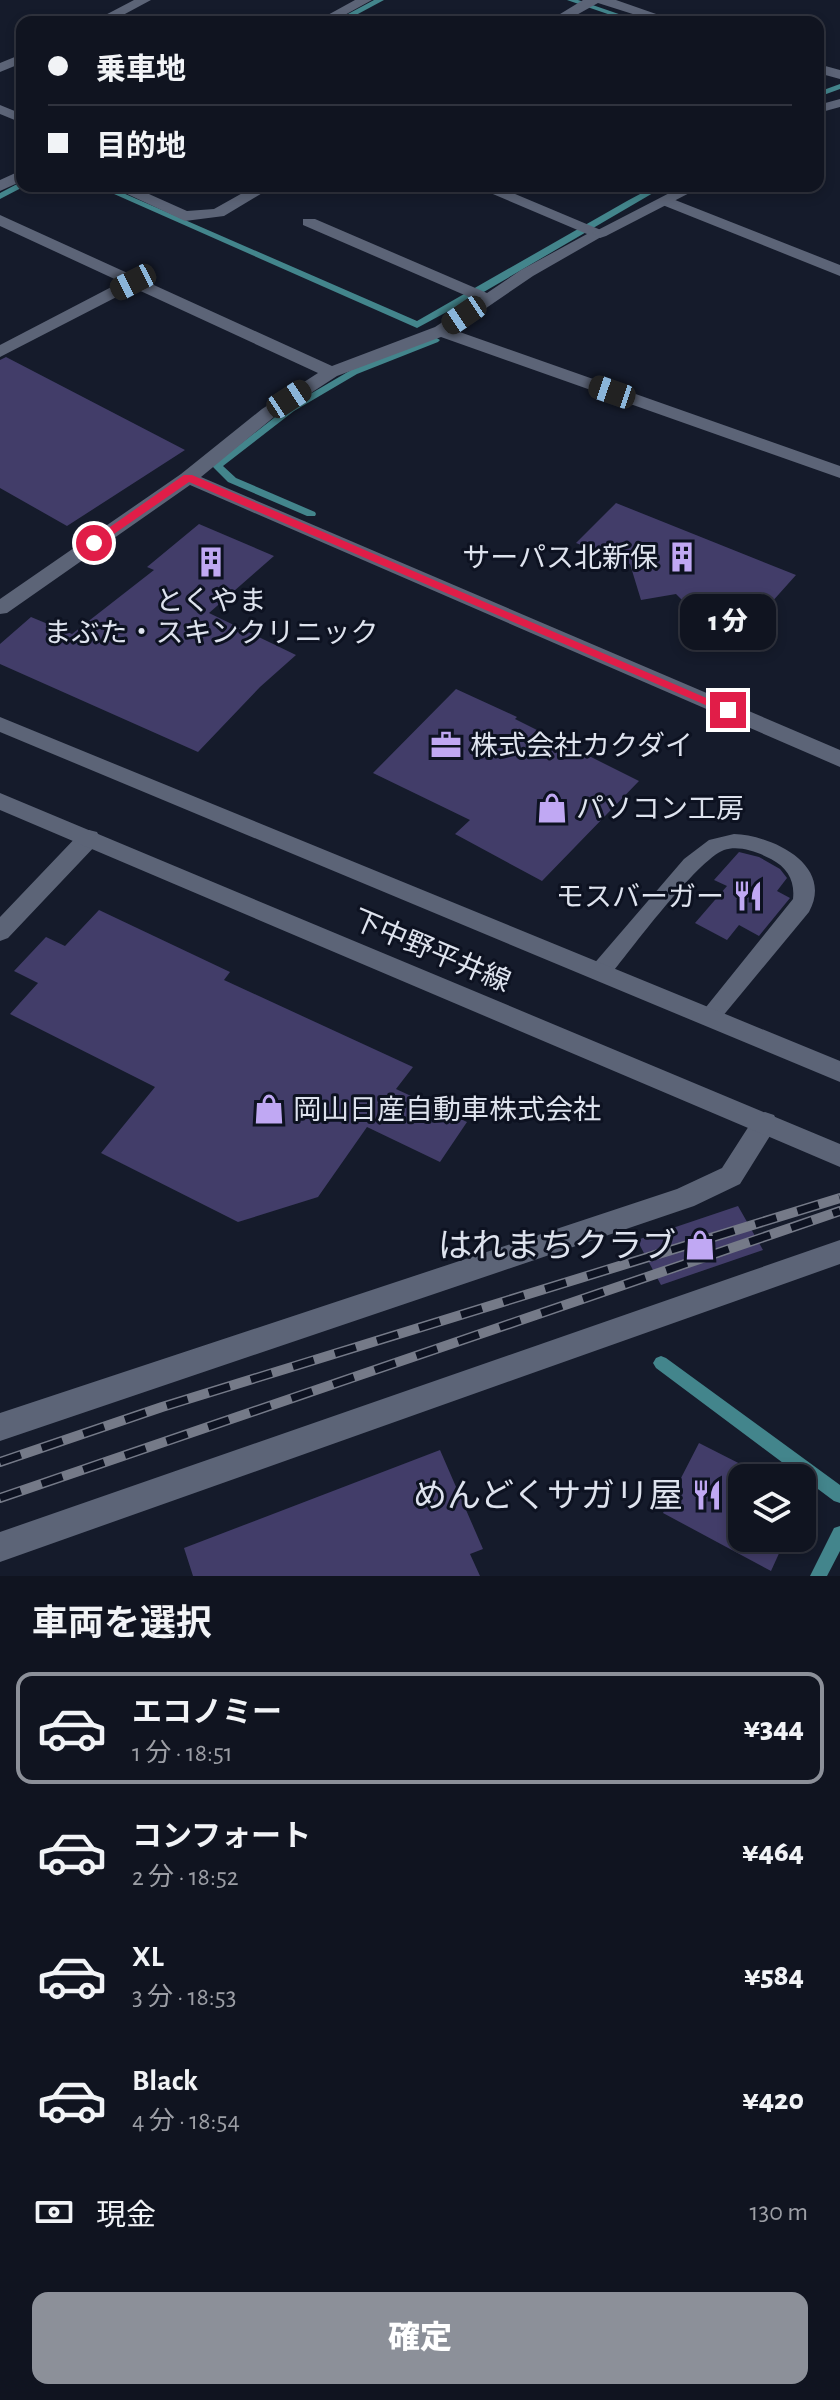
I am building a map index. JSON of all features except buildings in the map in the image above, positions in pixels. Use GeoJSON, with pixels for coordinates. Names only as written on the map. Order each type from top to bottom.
{"type":"FeatureCollection","features":[{"type":"Feature","properties":{"kind":"street"},"geometry":{"type":"LineString","coordinates":[[111,16],[144,0]]}},
{"type":"Feature","properties":{"kind":"street"},"geometry":{"type":"LineString","coordinates":[[334,16],[365,0]]}},
{"type":"Feature","properties":{"kind":"street"},"geometry":{"type":"LineString","coordinates":[[565,16],[591,2],[648,16]]}},
{"type":"Feature","properties":{"kind":"street"},"geometry":{"type":"LineString","coordinates":[[131,192],[185,216],[218,213],[255,192]]}},
{"type":"Feature","properties":{"kind":"street"},"geometry":{"type":"LineString","coordinates":[[497,192],[589,229]]}},
{"type":"Feature","properties":{"kind":"street"},"geometry":{"type":"LineString","coordinates":[[0,608],[188,478],[268,413],[331,372],[441,331],[480,295],[589,229],[683,192]]}},
{"type":"Feature","properties":{"kind":"street"},"geometry":{"type":"LineString","coordinates":[[665,201],[840,271]]}},
{"type":"Feature","properties":{"kind":"street"},"geometry":{"type":"LineString","coordinates":[[0,220],[331,372]]}},
{"type":"Feature","properties":{"kind":"street"},"geometry":{"type":"LineString","coordinates":[[309,222],[480,295]]}},
{"type":"Feature","properties":{"kind":"street"},"geometry":{"type":"LineString","coordinates":[[0,352],[133,282]]}},
{"type":"Feature","properties":{"kind":"street"},"geometry":{"type":"LineString","coordinates":[[441,331],[840,472]]}},
{"type":"Feature","properties":{"kind":"street"},"geometry":{"type":"LineString","coordinates":[[188,478],[840,759]]}},
{"type":"Feature","properties":{"kind":"street","name":"下中野平井線"},"geometry":{"type":"LineString","coordinates":[[0,724],[840,1072]]}},
{"type":"Feature","properties":{"kind":"street","name":"下中野平井線"},"geometry":{"type":"LineString","coordinates":[[0,801],[840,1156]]}},
{"type":"Feature","properties":{"kind":"street"},"geometry":{"type":"LineString","coordinates":[[0,932],[89,838]]}},
{"type":"Feature","properties":{"kind":"street"},"geometry":{"type":"LineString","coordinates":[[0,1427],[685,1198],[731,1176],[765,1123]]}},
{"type":"Feature","properties":{"kind":"street"},"geometry":{"type":"LineString","coordinates":[[0,1547],[840,1252]]}},
{"type":"Feature","properties":{"kind":"lane"},"geometry":{"type":"LineString","coordinates":[[600,972],[705,850],[731,841],[767,847],[797,868],[806,891],[802,906],[709,1017]]}},
{"type":"Feature","properties":{"kind":"waterway"},"geometry":{"type":"LineString","coordinates":[[349,16],[380,0]]}},
{"type":"Feature","properties":{"kind":"waterway"},"geometry":{"type":"LineString","coordinates":[[571,0],[620,16]]}},
{"type":"Feature","properties":{"kind":"waterway"},"geometry":{"type":"LineString","coordinates":[[824,93],[840,86]]}},
{"type":"Feature","properties":{"kind":"waterway"},"geometry":{"type":"LineString","coordinates":[[0,196],[16,188]]}},
{"type":"Feature","properties":{"kind":"waterway"},"geometry":{"type":"LineString","coordinates":[[114,192],[417,325],[650,192]]}},
{"type":"Feature","properties":{"kind":"waterway"},"geometry":{"type":"LineString","coordinates":[[311,514],[232,480],[217,466],[291,409],[354,372],[435,340]]}},
{"type":"Feature","properties":{"kind":"waterway"},"geometry":{"type":"LineString","coordinates":[[661,1363],[840,1495]]}},
{"type":"Feature","properties":{"kind":"waterway"},"geometry":{"type":"LineString","coordinates":[[818,1576],[840,1534]]}},
{"type":"Feature","properties":{"kind":"railway"},"geometry":{"type":"LineString","coordinates":[[0,1462],[162,1407],[840,1198]]}},
{"type":"Feature","properties":{"kind":"railway"},"geometry":{"type":"LineString","coordinates":[[0,1498],[840,1211]]}},
{"type":"Feature","properties":{"kind":"place","name":"サーパス北新保"},"geometry":{"type":"Point","coordinates":[682,557]}},
{"type":"Feature","properties":{"kind":"place","name":"とくやま まぶた・スキンクリニック"},"geometry":{"type":"Point","coordinates":[211,562]}},
{"type":"Feature","properties":{"kind":"place","name":"株式会社カクダイ"},"geometry":{"type":"Point","coordinates":[446,745]}},
{"type":"Feature","properties":{"kind":"place","name":"パソコン工房"},"geometry":{"type":"Point","coordinates":[552,808]}},
{"type":"Feature","properties":{"kind":"place","name":"モスバーガー"},"geometry":{"type":"Point","coordinates":[748,896]}},
{"type":"Feature","properties":{"kind":"place","name":"岡山日産自動車株式会社"},"geometry":{"type":"Point","coordinates":[269,1109]}},
{"type":"Feature","properties":{"kind":"place","name":"はれまちクラブ"},"geometry":{"type":"Point","coordinates":[700,1245]}},
{"type":"Feature","properties":{"kind":"place","name":"めんどくサガリ屋"},"geometry":{"type":"Point","coordinates":[707,1495]}},
{"type":"Feature","properties":{"kind":"route"},"geometry":{"type":"LineString","coordinates":[[94,543],[188,478],[728,710]]}}]}
